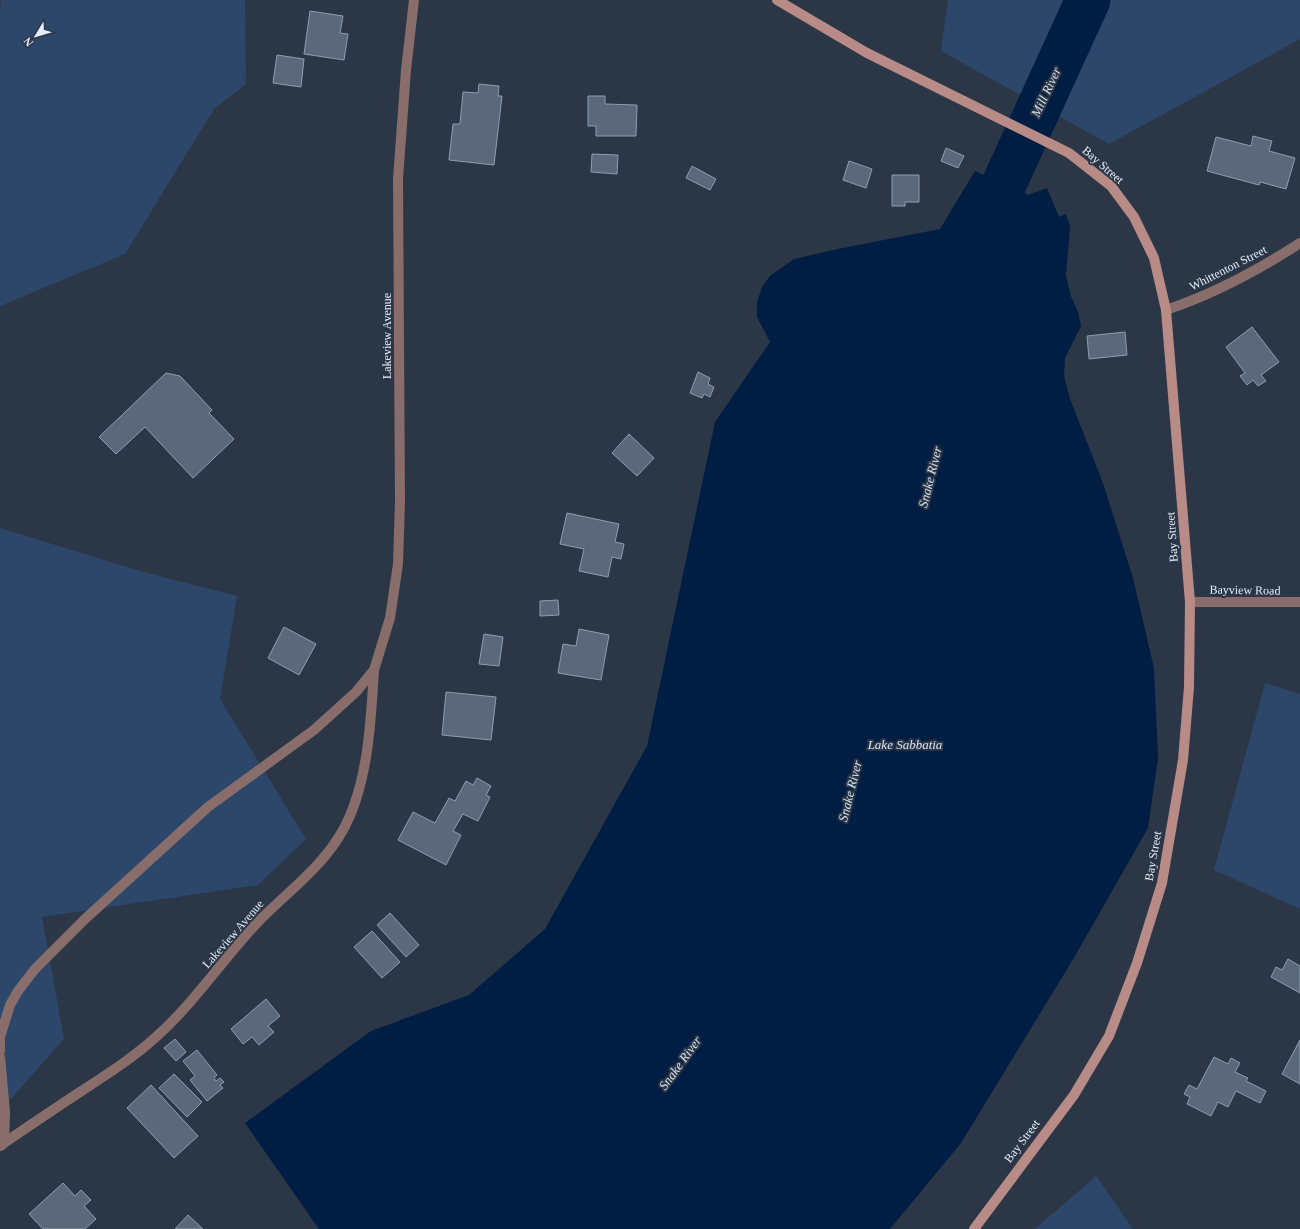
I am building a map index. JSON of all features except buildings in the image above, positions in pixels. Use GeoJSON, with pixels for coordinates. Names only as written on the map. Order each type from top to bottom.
{"type":"FeatureCollection","features":[{"type":"Feature","properties":{"kind":"main road","name":"Bay Street"},"geometry":{"type":"LineString","coordinates":[[777,0],[867,54],[1069,153],[1111,186],[1134,217],[1154,258],[1166,310],[1190,602],[1189,687],[1183,760],[1162,883],[1137,963],[1109,1036],[1074,1095],[974,1229]]}},
{"type":"Feature","properties":{"kind":"street","name":"Lakeview Avenue"},"geometry":{"type":"LineString","coordinates":[[2,1145],[120,1066],[156,1037],[192,1002],[257,924],[318,864],[344,830],[361,780],[371,723],[374,670],[390,618],[398,564],[400,502],[398,179],[406,70],[414,0]]}},
{"type":"Feature","properties":{"kind":"street","name":"Whittenton Street"},"geometry":{"type":"LineString","coordinates":[[1166,310],[1192,301],[1242,279],[1300,243]]}},
{"type":"Feature","properties":{"kind":"street","name":"Bayview Road"},"geometry":{"type":"LineString","coordinates":[[1190,602],[1300,602]]}},
{"type":"Feature","properties":{"kind":"street","name":"Lakeview Avenue"},"geometry":{"type":"LineString","coordinates":[[0,1051],[0,1037],[10,1005],[18,991],[35,969],[85,919],[208,807],[314,730],[340,709],[374,670]]}},
{"type":"Feature","properties":{"kind":"street","name":"Lakeview Avenue"},"geometry":{"type":"LineString","coordinates":[[0,1057],[5,1112],[2,1145]]}},
{"type":"Feature","properties":{"kind":"shaded area"},"geometry":{"type":"Polygon","coordinates":[[[0,0],[245,0],[246,84],[214,109],[125,254],[0,306],[1,4],[0,0]]]}},
{"type":"Feature","properties":{"kind":"shaded area"},"geometry":{"type":"Polygon","coordinates":[[[948,0],[1300,0],[1300,39],[1109,144],[941,51],[948,0]]]}},
{"type":"Feature","properties":{"kind":"shaded area"},"geometry":{"type":"Polygon","coordinates":[[[0,528],[140,571],[237,596],[220,699],[306,839],[258,885],[42,917],[64,1039],[0,1111],[0,528]]]}},
{"type":"Feature","properties":{"kind":"shaded area"},"geometry":{"type":"Polygon","coordinates":[[[1265,683],[1300,694],[1300,909],[1214,870],[1265,683]]]}},
{"type":"Feature","properties":{"kind":"shaded area"},"geometry":{"type":"Polygon","coordinates":[[[1096,1176],[1133,1229],[1035,1229],[1096,1176]]]}},
{"type":"Feature","properties":{"kind":"water","name":"Lake Sabbatia"},"geometry":{"type":"Polygon","coordinates":[[[975,171],[1028,195],[1047,188],[1059,217],[1066,214],[1070,227],[1066,275],[1070,294],[1078,312],[1081,326],[1065,358],[1064,376],[1070,399],[1103,483],[1133,578],[1154,668],[1158,758],[1148,828],[1075,956],[961,1143],[890,1229],[319,1229],[245,1123],[371,1031],[469,995],[545,929],[647,746],[715,422],[770,342],[757,317],[757,302],[762,287],[770,276],[794,259],[940,229],[975,171]]]}},
{"type":"Feature","properties":{"kind":"waterway","name":"Mill River"},"geometry":{"type":"LineString","coordinates":[[989,244],[1004,184],[1088,0]]}},
{"type":"Feature","properties":{"kind":"water label","name":"Snake River"},"geometry":{"type":"Point","coordinates":[930,477]}},
{"type":"Feature","properties":{"kind":"water label","name":"Snake River"},"geometry":{"type":"Point","coordinates":[850,791]}},
{"type":"Feature","properties":{"kind":"water label","name":"Snake River"},"geometry":{"type":"Point","coordinates":[680,1063]}}]}
